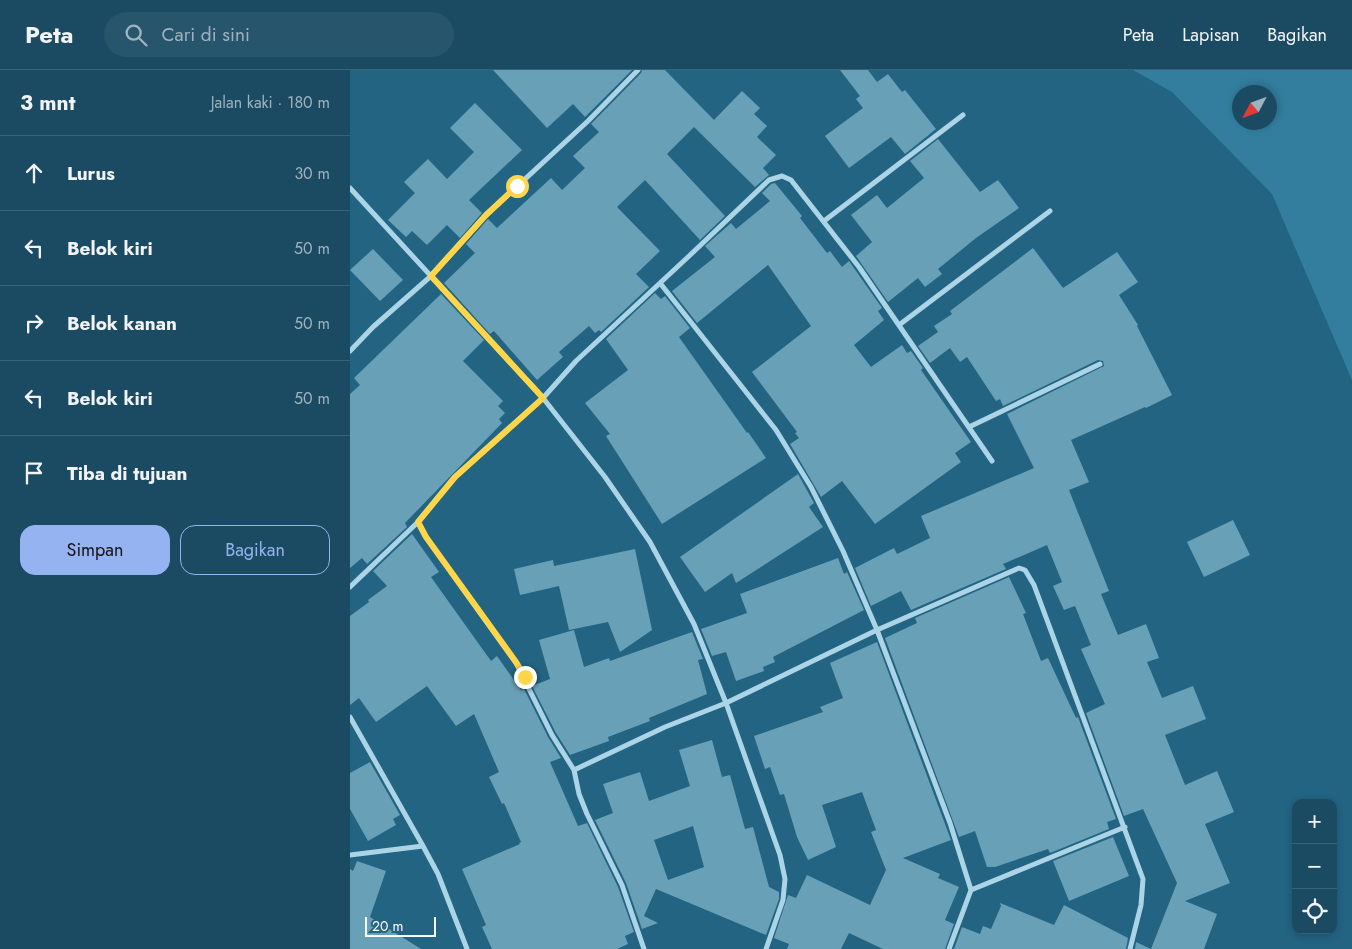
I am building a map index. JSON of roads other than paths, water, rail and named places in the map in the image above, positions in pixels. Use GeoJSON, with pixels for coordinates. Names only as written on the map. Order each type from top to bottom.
{"type":"FeatureCollection","features":[{"type":"Feature","properties":{"kind":"street"},"geometry":{"type":"LineString","coordinates":[[350,351],[373,327],[431,276],[486,215],[588,120],[638,70]]}},
{"type":"Feature","properties":{"kind":"street"},"geometry":{"type":"LineString","coordinates":[[824,221],[963,115]]}},
{"type":"Feature","properties":{"kind":"street"},"geometry":{"type":"LineString","coordinates":[[350,587],[418,522],[455,477],[543,398],[576,361],[769,180],[782,176],[790,180],[859,267],[992,460]]}},
{"type":"Feature","properties":{"kind":"street"},"geometry":{"type":"LineString","coordinates":[[350,188],[543,398],[605,477],[650,542],[694,624],[726,703],[780,855],[784,879],[783,900],[766,949]]}},
{"type":"Feature","properties":{"kind":"street"},"geometry":{"type":"LineString","coordinates":[[899,325],[1050,210]]}},
{"type":"Feature","properties":{"kind":"street"},"geometry":{"type":"LineString","coordinates":[[660,283],[776,430],[811,487],[843,551],[877,630],[950,823],[971,890],[949,949]]}},
{"type":"Feature","properties":{"kind":"street"},"geometry":{"type":"LineString","coordinates":[[969,427],[1100,364]]}},
{"type":"Feature","properties":{"kind":"street"},"geometry":{"type":"LineString","coordinates":[[418,522],[426,537],[516,662],[552,735],[574,770],[587,814],[622,885],[644,949]]}},
{"type":"Feature","properties":{"kind":"street"},"geometry":{"type":"LineString","coordinates":[[574,770],[665,727],[726,703],[877,630],[1014,568],[1019,568],[1025,570],[1034,585],[1143,879],[1141,905],[1130,949]]}},
{"type":"Feature","properties":{"kind":"street"},"geometry":{"type":"LineString","coordinates":[[350,717],[438,874],[467,949]]}},
{"type":"Feature","properties":{"kind":"street"},"geometry":{"type":"LineString","coordinates":[[971,890],[1125,827]]}},
{"type":"Feature","properties":{"kind":"street"},"geometry":{"type":"LineString","coordinates":[[350,855],[423,846]]}}]}
